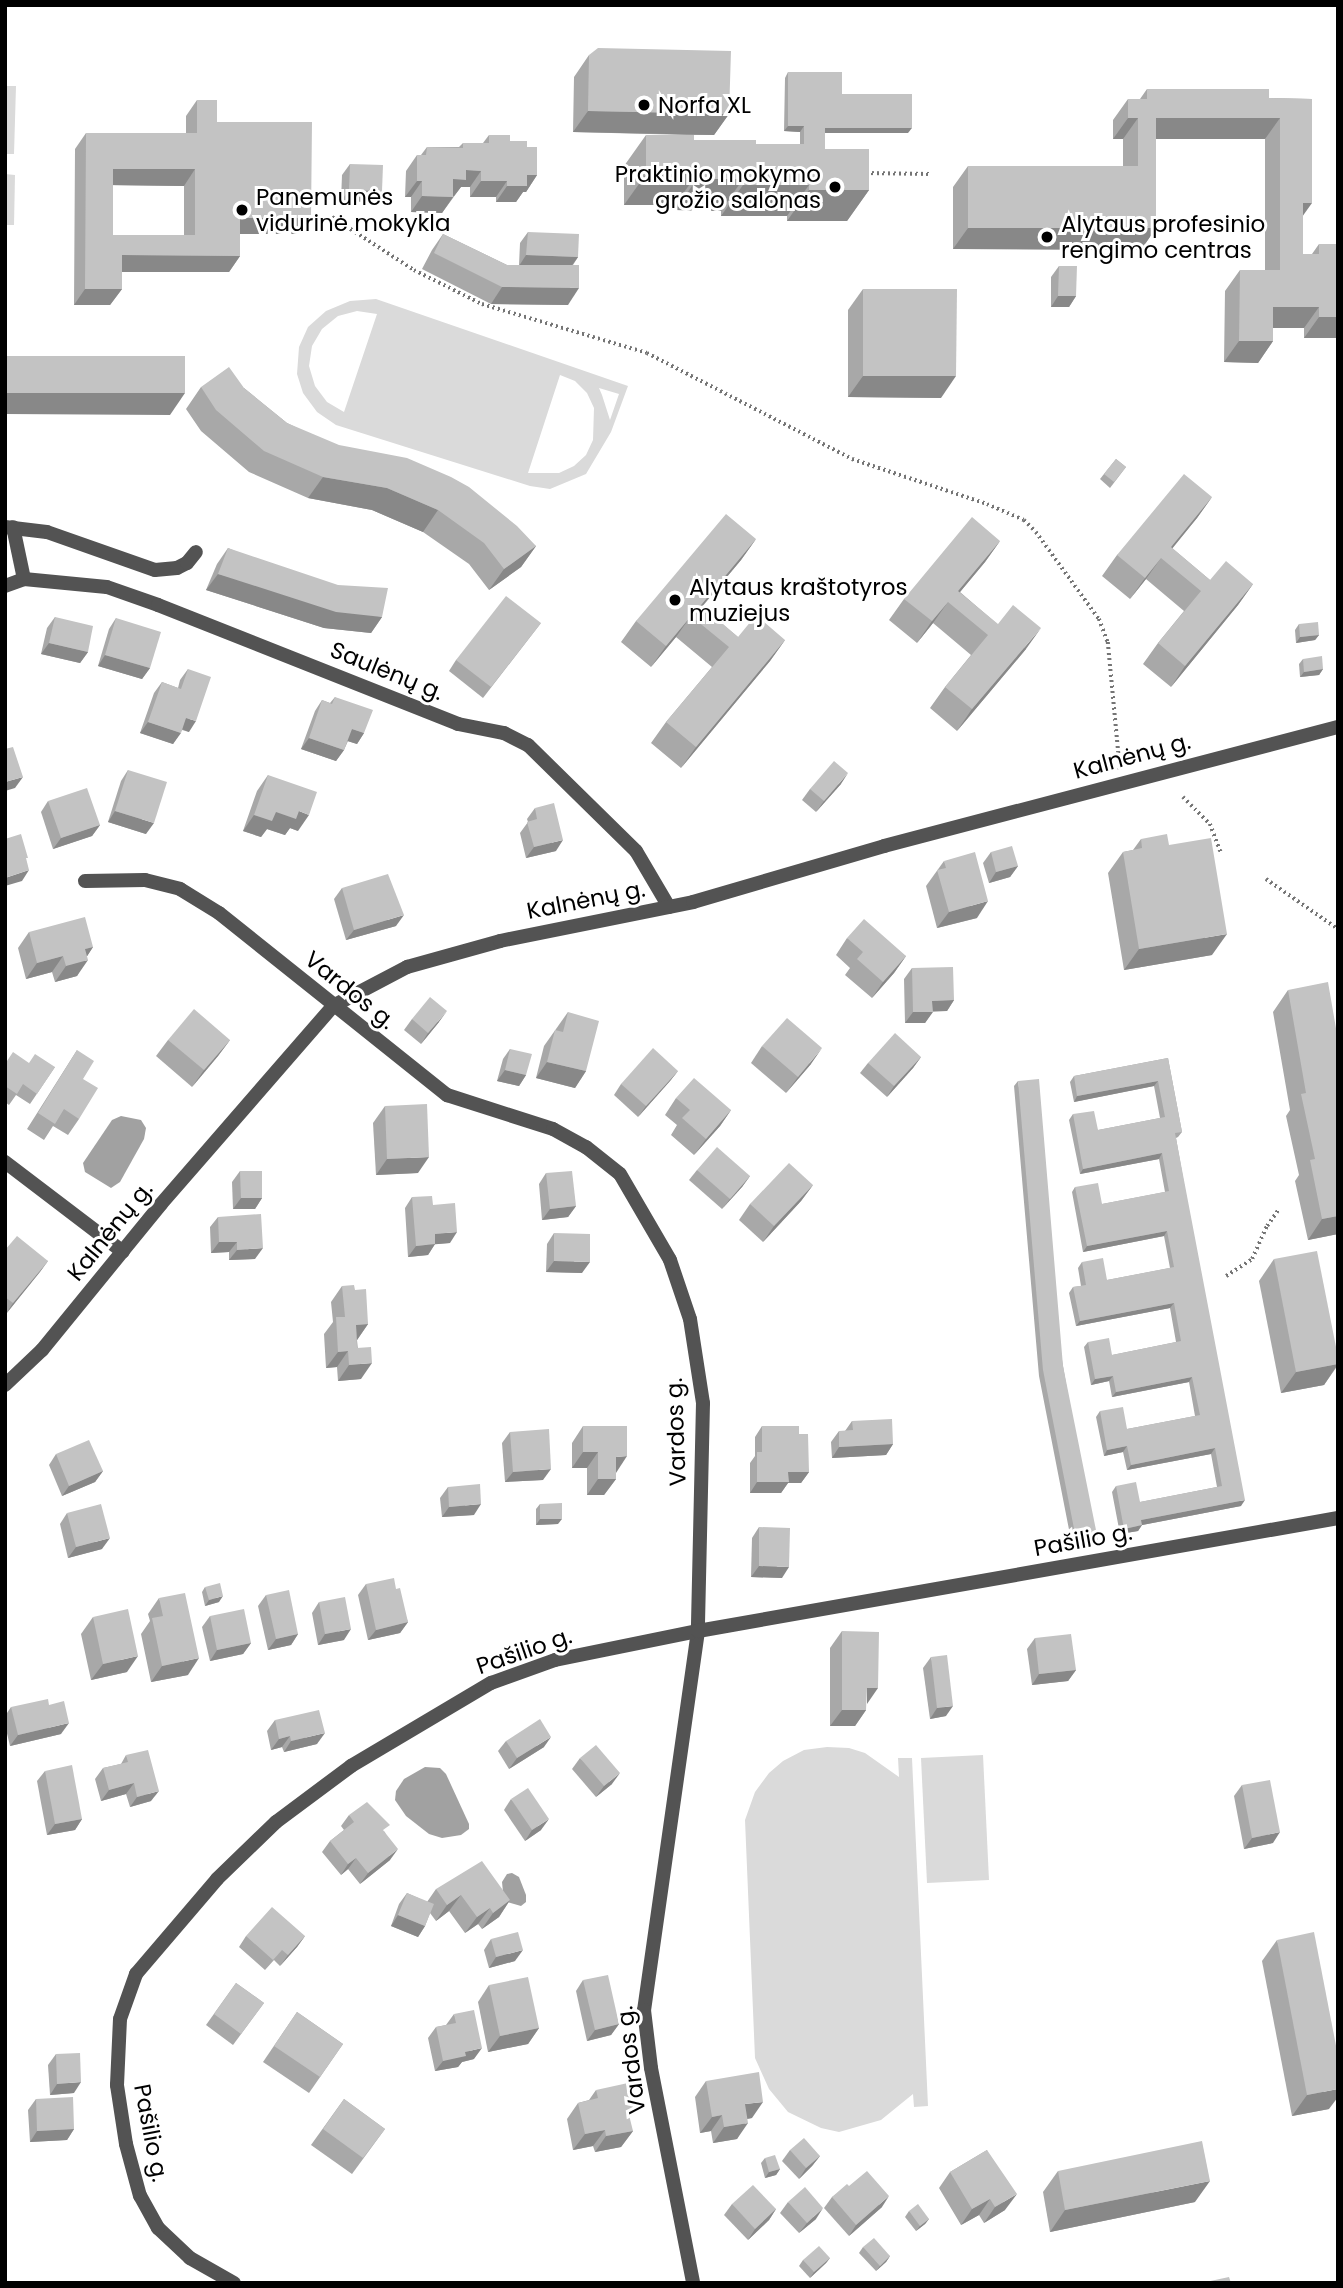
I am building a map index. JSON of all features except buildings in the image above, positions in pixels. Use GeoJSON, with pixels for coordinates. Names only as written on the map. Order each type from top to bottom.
{"type":"FeatureCollection","features":[{"type":"Feature","properties":{"kind":"street"},"geometry":{"type":"LineString","coordinates":[[24,579],[9,527],[69,538],[155,570],[177,568],[187,563],[196,552]]}},
{"type":"Feature","properties":{"kind":"street","name":"Saulėnų g."},"geometry":{"type":"LineString","coordinates":[[5,586],[24,579],[107,587],[458,724],[504,733],[528,745],[636,851],[669,907]]}},
{"type":"Feature","properties":{"kind":"street","name":"Kalnėnų g."},"geometry":{"type":"LineString","coordinates":[[5,1385],[42,1350],[122,1252],[333,1006],[407,967],[500,940],[669,907],[1121,783],[1338,727]]}},
{"type":"Feature","properties":{"kind":"street","name":"Vardos g."},"geometry":{"type":"LineString","coordinates":[[85,881],[145,880],[180,889],[219,913],[447,1095],[553,1129],[586,1147],[620,1174],[670,1260],[690,1319],[703,1403],[698,1631],[644,2010],[651,2068],[692,2283]]}},
{"type":"Feature","properties":{"kind":"street"},"geometry":{"type":"LineString","coordinates":[[5,1162],[122,1252]]}},
{"type":"Feature","properties":{"kind":"street","name":"Pašilio g."},"geometry":{"type":"LineString","coordinates":[[234,2283],[190,2258],[158,2228],[140,2196],[126,2144],[117,2085],[120,2019],[136,1974],[217,1879],[276,1822],[351,1766],[491,1683],[555,1660],[698,1631],[1338,1518]]}},
{"type":"Feature","properties":{"kind":"path"},"geometry":{"type":"LineString","coordinates":[[862,173],[930,174]]}},
{"type":"Feature","properties":{"kind":"path"},"geometry":{"type":"LineString","coordinates":[[332,217],[414,270],[482,304],[647,353],[852,458],[987,504],[1024,520],[1036,532],[1099,619],[1108,642],[1121,783]]}},
{"type":"Feature","properties":{"kind":"path"},"geometry":{"type":"LineString","coordinates":[[1183,797],[1210,824],[1222,852]]}},
{"type":"Feature","properties":{"kind":"path"},"geometry":{"type":"LineString","coordinates":[[1266,879],[1338,929]]}},
{"type":"Feature","properties":{"kind":"path"},"geometry":{"type":"LineString","coordinates":[[1226,1276],[1252,1259],[1267,1226],[1279,1209]]}},
{"type":"Feature","properties":{"kind":"shaded area"},"geometry":{"type":"Polygon","coordinates":[[[5,86],[16,86],[14,154],[5,154],[5,86]]]}},
{"type":"Feature","properties":{"kind":"shaded area"},"geometry":{"type":"Polygon","coordinates":[[[5,174],[15,175],[14,225],[5,225],[5,174]]]}},
{"type":"Feature","properties":{"kind":"shaded area"},"geometry":{"type":"Polygon","coordinates":[[[376,299],[628,386],[611,432],[586,474],[550,489],[530,486],[336,425],[317,412],[303,393],[297,374],[299,347],[308,327],[326,311],[350,301],[376,299]],[[357,311],[338,316],[322,329],[312,346],[309,366],[315,386],[327,402],[344,412],[377,314],[357,311]],[[560,375],[528,473],[559,473],[574,466],[586,455],[593,440],[594,408],[587,393],[575,381],[560,375]],[[599,388],[610,420],[619,394],[599,388]]]}},
{"type":"Feature","properties":{"kind":"shaded area"},"geometry":{"type":"Polygon","coordinates":[[[121,1116],[141,1120],[146,1128],[144,1139],[120,1182],[111,1188],[85,1172],[83,1163],[112,1120],[121,1116]]]}},
{"type":"Feature","properties":{"kind":"shaded area"},"geometry":{"type":"Polygon","coordinates":[[[849,1748],[865,1753],[899,1777],[898,1758],[912,1758],[928,2106],[914,2107],[913,2094],[881,2120],[839,2132],[821,2128],[788,2112],[769,2089],[755,2058],[745,1820],[755,1792],[769,1773],[783,1761],[804,1750],[849,1748]]]}},
{"type":"Feature","properties":{"kind":"shaded area"},"geometry":{"type":"Polygon","coordinates":[[[983,1755],[989,1880],[927,1883],[921,1758],[983,1755]]]}},
{"type":"Feature","properties":{"kind":"shaded area"},"geometry":{"type":"Polygon","coordinates":[[[425,1767],[440,1768],[446,1774],[469,1824],[469,1829],[461,1835],[442,1838],[429,1834],[406,1816],[395,1800],[396,1791],[404,1779],[425,1767]]]}},
{"type":"Feature","properties":{"kind":"shaded area"},"geometry":{"type":"Polygon","coordinates":[[[512,1873],[519,1877],[526,1895],[526,1902],[521,1906],[507,1902],[503,1892],[502,1882],[507,1874],[512,1873]]]}},
{"type":"Feature","properties":{"kind":"place","name":"Norfa XL"},"geometry":{"type":"Point","coordinates":[644,105]}},
{"type":"Feature","properties":{"kind":"place","name":"Praktinio mokymo grožio salonas"},"geometry":{"type":"Point","coordinates":[835,187]}},
{"type":"Feature","properties":{"kind":"place","name":"Panemunės vidurinė mokykla"},"geometry":{"type":"Point","coordinates":[242,210]}},
{"type":"Feature","properties":{"kind":"place","name":"Alytaus profesinio rengimo centras"},"geometry":{"type":"Point","coordinates":[1047,237]}},
{"type":"Feature","properties":{"kind":"place","name":"Alytaus kraštotyros muziejus"},"geometry":{"type":"Point","coordinates":[675,600]}}]}
